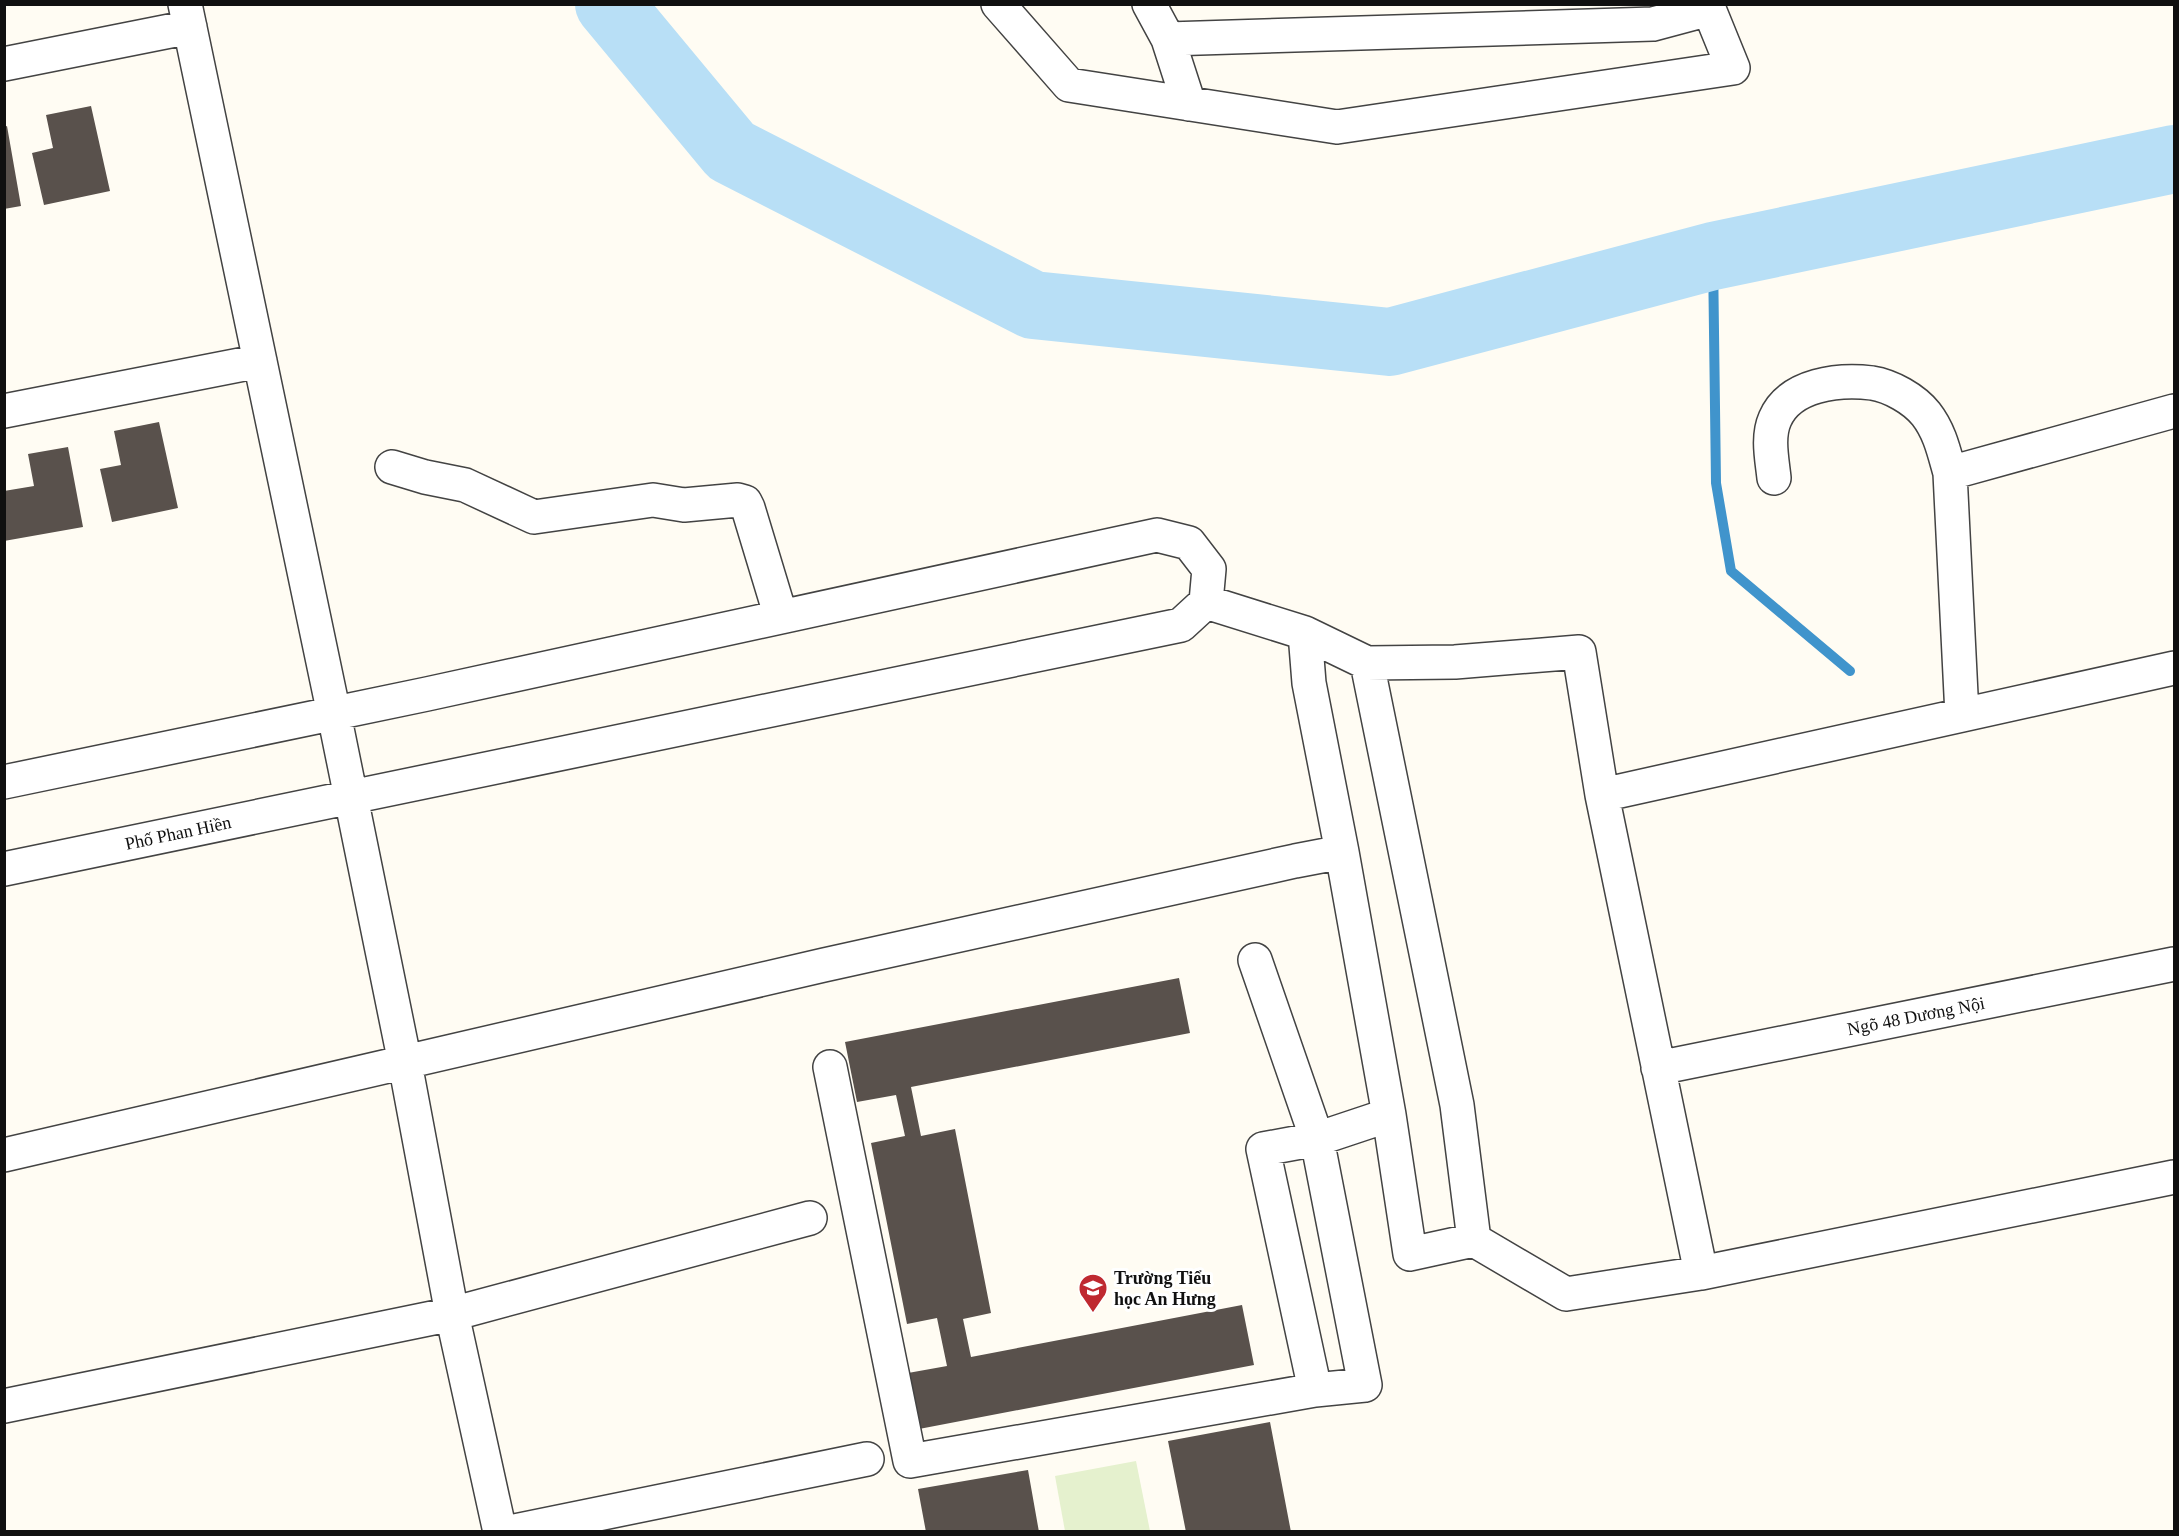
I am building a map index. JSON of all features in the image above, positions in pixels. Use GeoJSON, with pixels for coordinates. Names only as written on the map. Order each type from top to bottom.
{"type":"FeatureCollection","features":[{"type":"Feature","properties":{"kind":"street"},"geometry":{"type":"LineString","coordinates":[[999,4],[1069,85],[1337,127],[1732,68],[1709,9],[1653,24],[1168,39]]}},
{"type":"Feature","properties":{"kind":"street"},"geometry":{"type":"LineString","coordinates":[[1149,4],[1168,39],[1190,104]]}},
{"type":"Feature","properties":{"kind":"street"},"geometry":{"type":"LineString","coordinates":[[4,64],[187,16],[334,714],[405,1063],[452,1314],[501,1532]]}},
{"type":"Feature","properties":{"kind":"street"},"geometry":{"type":"LineString","coordinates":[[4,411],[260,361]]}},
{"type":"Feature","properties":{"kind":"street"},"geometry":{"type":"LineString","coordinates":[[1774,478],[1770,440],[1775,419],[1789,400],[1810,388],[1840,383],[1873,383],[1900,392],[1925,413],[1940,435],[1950,473],[1962,715]]}},
{"type":"Feature","properties":{"kind":"street"},"geometry":{"type":"LineString","coordinates":[[1950,473],[2175,411]]}},
{"type":"Feature","properties":{"kind":"street"},"geometry":{"type":"LineString","coordinates":[[392,467],[425,477],[465,485],[534,517],[653,500],[684,505],[738,500],[745,502],[781,617]]}},
{"type":"Feature","properties":{"kind":"street"},"geometry":{"type":"LineString","coordinates":[[4,782],[334,714],[1157,535],[1189,543],[1209,569],[1206,602],[1305,633],[1367,663],[1455,662],[1579,652],[1602,795],[1701,1273]]}},
{"type":"Feature","properties":{"kind":"street","name":"Phố Phan Hiền"},"geometry":{"type":"LineString","coordinates":[[4,869],[1181,625],[1206,602]]}},
{"type":"Feature","properties":{"kind":"street"},"geometry":{"type":"LineString","coordinates":[[1305,633],[1309,683],[1389,1116],[1410,1254],[1474,1240],[1566,1294],[1701,1273],[2175,1177]]}},
{"type":"Feature","properties":{"kind":"street"},"geometry":{"type":"LineString","coordinates":[[1367,663],[1457,1105],[1474,1240]]}},
{"type":"Feature","properties":{"kind":"street"},"geometry":{"type":"LineString","coordinates":[[1602,795],[2175,668]]}},
{"type":"Feature","properties":{"kind":"street"},"geometry":{"type":"LineString","coordinates":[[4,1155],[824,965],[1342,852]]}},
{"type":"Feature","properties":{"kind":"street"},"geometry":{"type":"LineString","coordinates":[[830,1067],[910,1461],[1315,1390],[1365,1385],[1317,1139],[1255,960]]}},
{"type":"Feature","properties":{"kind":"street","name":"Ngõ 48 Dương Nội"},"geometry":{"type":"LineString","coordinates":[[1658,1068],[2175,964]]}},
{"type":"Feature","properties":{"kind":"street"},"geometry":{"type":"LineString","coordinates":[[1315,1390],[1263,1149],[1317,1139],[1389,1116]]}},
{"type":"Feature","properties":{"kind":"street"},"geometry":{"type":"LineString","coordinates":[[4,1406],[452,1314],[810,1218]]}},
{"type":"Feature","properties":{"kind":"street"},"geometry":{"type":"LineString","coordinates":[[510,1532],[867,1459]]}},
{"type":"Feature","properties":{"kind":"green space"},"geometry":{"type":"Polygon","coordinates":[[[1136,1461],[1150,1531],[1065,1531],[1055,1476],[1136,1461]]]}},
{"type":"Feature","properties":{"kind":"building"},"geometry":{"type":"Polygon","coordinates":[[[91,106],[110,191],[44,205],[32,153],[53,148],[46,115],[91,106]]]}},
{"type":"Feature","properties":{"kind":"building"},"geometry":{"type":"Polygon","coordinates":[[[7,126],[21,206],[4,209],[4,127],[7,126]]]}},
{"type":"Feature","properties":{"kind":"building"},"geometry":{"type":"Polygon","coordinates":[[[159,422],[178,508],[112,522],[100,469],[121,465],[114,431],[159,422]]]}},
{"type":"Feature","properties":{"kind":"building"},"geometry":{"type":"Polygon","coordinates":[[[68,447],[83,527],[4,541],[4,491],[34,486],[28,454],[68,447]]]}},
{"type":"Feature","properties":{"kind":"building"},"geometry":{"type":"Polygon","coordinates":[[[1179,978],[1190,1033],[911,1087],[921,1136],[955,1129],[991,1313],[963,1319],[971,1357],[1242,1305],[1254,1365],[919,1429],[908,1373],[947,1366],[937,1318],[907,1324],[871,1143],[905,1136],[896,1095],[857,1102],[845,1042],[1179,978]]]}},
{"type":"Feature","properties":{"kind":"building"},"geometry":{"type":"Polygon","coordinates":[[[1270,1422],[1291,1532],[1186,1532],[1168,1441],[1270,1422]]]}},
{"type":"Feature","properties":{"kind":"building"},"geometry":{"type":"Polygon","coordinates":[[[1028,1470],[1039,1532],[926,1532],[918,1489],[1028,1470]]]}},
{"type":"Feature","properties":{"kind":"waterway"},"geometry":{"type":"LineString","coordinates":[[609,4],[731,151],[1033,305],[1390,342],[1713,256],[2174,159]]}},
{"type":"Feature","properties":{"kind":"waterway"},"geometry":{"type":"LineString","coordinates":[[1713,256],[1716,483],[1731,571],[1850,671]]}},
{"type":"Feature","properties":{"kind":"place","name":"Trường Tiểu học An Hưng"},"geometry":{"type":"Point","coordinates":[1093,1314]}}]}
